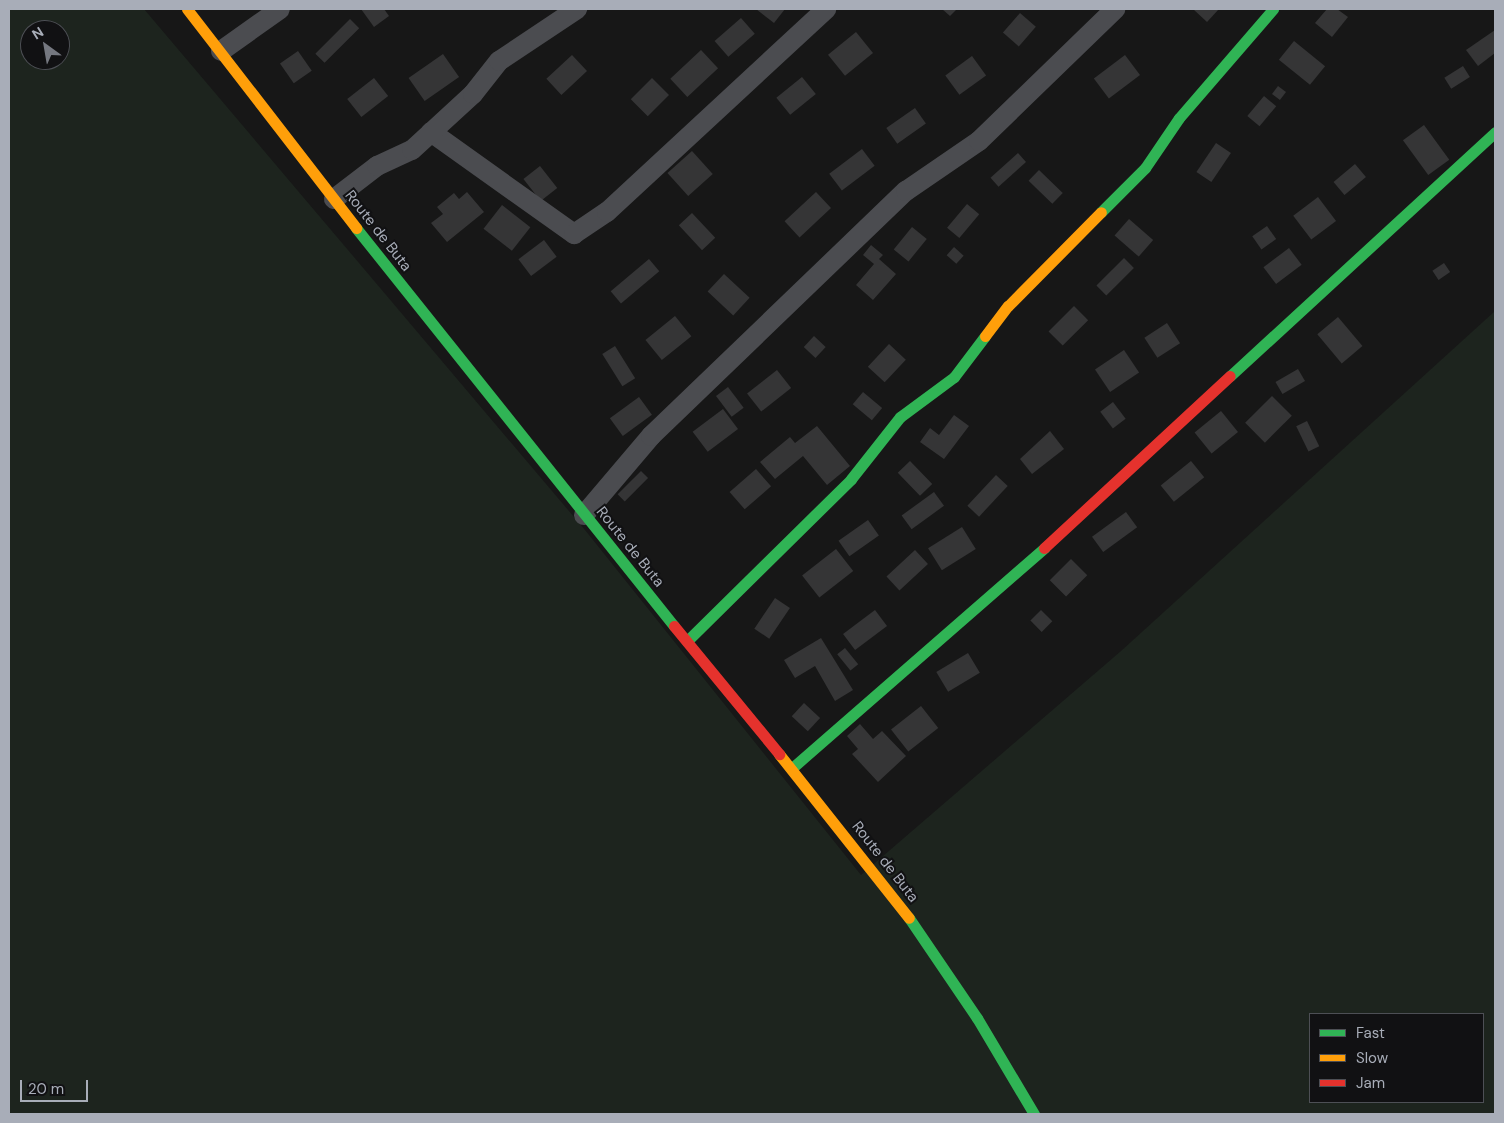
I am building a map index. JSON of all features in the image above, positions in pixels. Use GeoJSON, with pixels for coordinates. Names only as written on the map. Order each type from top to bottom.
{"type":"FeatureCollection","features":[{"type":"Feature","properties":{"kind":"main road","name":"Route de Buta"},"geometry":{"type":"LineString","coordinates":[[188,9],[334,199],[584,515],[888,887],[977,1018],[1034,1114]]}},
{"type":"Feature","properties":{"kind":"main road"},"geometry":{"type":"LineString","coordinates":[[687,641],[851,479],[900,417],[954,377],[1008,306],[1145,168],[1179,118],[1273,9]]}},
{"type":"Feature","properties":{"kind":"main road"},"geometry":{"type":"LineString","coordinates":[[792,768],[1055,538],[1495,132]]}},
{"type":"Feature","properties":{"kind":"street"},"geometry":{"type":"LineString","coordinates":[[221,51],[280,9]]}},
{"type":"Feature","properties":{"kind":"street"},"geometry":{"type":"LineString","coordinates":[[334,199],[377,166],[412,150],[473,94],[499,61],[577,9]]}},
{"type":"Feature","properties":{"kind":"street"},"geometry":{"type":"LineString","coordinates":[[430,132],[574,234],[607,212],[826,9]]}},
{"type":"Feature","properties":{"kind":"street"},"geometry":{"type":"LineString","coordinates":[[584,515],[651,436],[906,191],[979,141],[1115,9]]}},
{"type":"Feature","properties":{"kind":"shaded area"},"geometry":{"type":"Polygon","coordinates":[[[9,9],[144,9],[585,530],[861,875],[1121,651],[1495,311],[1495,1114],[9,1114],[9,9]]]}},
{"type":"Feature","properties":{"kind":"building"},"geometry":{"type":"Polygon","coordinates":[[[361,9],[384,9],[389,16],[374,27],[361,9]]]}},
{"type":"Feature","properties":{"kind":"building"},"geometry":{"type":"Polygon","coordinates":[[[756,9],[785,9],[774,23],[756,9]]]}},
{"type":"Feature","properties":{"kind":"building"},"geometry":{"type":"Polygon","coordinates":[[[942,9],[957,9],[950,16],[942,9]]]}},
{"type":"Feature","properties":{"kind":"building"},"geometry":{"type":"Polygon","coordinates":[[[1193,9],[1219,9],[1207,22],[1193,9]]]}},
{"type":"Feature","properties":{"kind":"building"},"geometry":{"type":"Polygon","coordinates":[[[1327,9],[1337,9],[1348,17],[1332,37],[1315,23],[1327,9]]]}},
{"type":"Feature","properties":{"kind":"building"},"geometry":{"type":"Polygon","coordinates":[[[1020,13],[1036,27],[1019,46],[1003,33],[1020,13]]]}},
{"type":"Feature","properties":{"kind":"building"},"geometry":{"type":"Polygon","coordinates":[[[741,18],[755,34],[728,57],[715,41],[741,18]]]}},
{"type":"Feature","properties":{"kind":"building"},"geometry":{"type":"Polygon","coordinates":[[[350,19],[359,28],[325,63],[315,54],[350,19]]]}},
{"type":"Feature","properties":{"kind":"building"},"geometry":{"type":"Polygon","coordinates":[[[1495,30],[1495,53],[1478,66],[1466,50],[1495,30]]]}},
{"type":"Feature","properties":{"kind":"building"},"geometry":{"type":"Polygon","coordinates":[[[856,32],[873,53],[845,76],[828,55],[856,32]]]}},
{"type":"Feature","properties":{"kind":"building"},"geometry":{"type":"Polygon","coordinates":[[[1294,41],[1325,66],[1310,85],[1279,60],[1294,41]]]}},
{"type":"Feature","properties":{"kind":"building"},"geometry":{"type":"Polygon","coordinates":[[[701,50],[718,68],[687,97],[670,79],[701,50]]]}},
{"type":"Feature","properties":{"kind":"building"},"geometry":{"type":"Polygon","coordinates":[[[298,51],[312,71],[294,83],[280,64],[298,51]]]}},
{"type":"Feature","properties":{"kind":"building"},"geometry":{"type":"Polygon","coordinates":[[[443,54],[459,77],[425,101],[409,78],[443,54]]]}},
{"type":"Feature","properties":{"kind":"building"},"geometry":{"type":"Polygon","coordinates":[[[572,55],[587,71],[561,95],[546,79],[572,55]]]}},
{"type":"Feature","properties":{"kind":"building"},"geometry":{"type":"Polygon","coordinates":[[[1125,55],[1140,75],[1109,98],[1094,78],[1125,55]]]}},
{"type":"Feature","properties":{"kind":"building"},"geometry":{"type":"Polygon","coordinates":[[[972,56],[986,75],[959,95],[945,75],[972,56]]]}},
{"type":"Feature","properties":{"kind":"building"},"geometry":{"type":"Polygon","coordinates":[[[1463,66],[1470,77],[1451,89],[1444,78],[1463,66]]]}},
{"type":"Feature","properties":{"kind":"building"},"geometry":{"type":"Polygon","coordinates":[[[802,77],[816,94],[790,115],[776,98],[802,77]]]}},
{"type":"Feature","properties":{"kind":"building"},"geometry":{"type":"Polygon","coordinates":[[[374,78],[388,96],[361,117],[347,99],[374,78]]]}},
{"type":"Feature","properties":{"kind":"building"},"geometry":{"type":"Polygon","coordinates":[[[652,78],[669,95],[648,116],[631,99],[652,78]]]}},
{"type":"Feature","properties":{"kind":"building"},"geometry":{"type":"Polygon","coordinates":[[[1278,86],[1286,92],[1280,100],[1272,94],[1278,86]]]}},
{"type":"Feature","properties":{"kind":"building"},"geometry":{"type":"Polygon","coordinates":[[[1264,96],[1276,106],[1260,126],[1247,116],[1264,96]]]}},
{"type":"Feature","properties":{"kind":"building"},"geometry":{"type":"Polygon","coordinates":[[[915,108],[926,124],[897,144],[886,128],[915,108]]]}},
{"type":"Feature","properties":{"kind":"building"},"geometry":{"type":"Polygon","coordinates":[[[1424,125],[1449,160],[1428,175],[1403,140],[1424,125]]]}},
{"type":"Feature","properties":{"kind":"building"},"geometry":{"type":"Polygon","coordinates":[[[1216,143],[1231,153],[1211,182],[1196,172],[1216,143]]]}},
{"type":"Feature","properties":{"kind":"building"},"geometry":{"type":"Polygon","coordinates":[[[862,149],[875,166],[842,190],[829,174],[862,149]]]}},
{"type":"Feature","properties":{"kind":"building"},"geometry":{"type":"Polygon","coordinates":[[[692,151],[713,174],[688,196],[667,173],[692,151]]]}},
{"type":"Feature","properties":{"kind":"building"},"geometry":{"type":"Polygon","coordinates":[[[1018,153],[1026,162],[999,187],[991,178],[1018,153]]]}},
{"type":"Feature","properties":{"kind":"building"},"geometry":{"type":"Polygon","coordinates":[[[1355,164],[1366,177],[1344,195],[1334,182],[1355,164]]]}},
{"type":"Feature","properties":{"kind":"building"},"geometry":{"type":"Polygon","coordinates":[[[540,166],[557,188],[541,201],[523,179],[540,166]]]}},
{"type":"Feature","properties":{"kind":"building"},"geometry":{"type":"Polygon","coordinates":[[[1039,170],[1063,193],[1052,204],[1029,181],[1039,170]]]}},
{"type":"Feature","properties":{"kind":"building"},"geometry":{"type":"Polygon","coordinates":[[[467,192],[484,212],[447,242],[431,223],[443,214],[437,207],[454,193],[459,199],[467,192]]]}},
{"type":"Feature","properties":{"kind":"building"},"geometry":{"type":"Polygon","coordinates":[[[816,192],[831,208],[800,237],[785,221],[816,192]]]}},
{"type":"Feature","properties":{"kind":"building"},"geometry":{"type":"Polygon","coordinates":[[[1318,197],[1336,221],[1311,240],[1293,216],[1318,197]]]}},
{"type":"Feature","properties":{"kind":"building"},"geometry":{"type":"Polygon","coordinates":[[[967,204],[979,214],[959,238],[947,228],[967,204]]]}},
{"type":"Feature","properties":{"kind":"building"},"geometry":{"type":"Polygon","coordinates":[[[502,205],[530,227],[512,251],[484,229],[502,205]]]}},
{"type":"Feature","properties":{"kind":"building"},"geometry":{"type":"Polygon","coordinates":[[[692,213],[715,238],[702,250],[679,225],[692,213]]]}},
{"type":"Feature","properties":{"kind":"building"},"geometry":{"type":"Polygon","coordinates":[[[1129,219],[1153,240],[1139,257],[1115,236],[1129,219]]]}},
{"type":"Feature","properties":{"kind":"building"},"geometry":{"type":"Polygon","coordinates":[[[1267,226],[1276,239],[1261,249],[1252,236],[1267,226]]]}},
{"type":"Feature","properties":{"kind":"building"},"geometry":{"type":"Polygon","coordinates":[[[912,227],[927,239],[909,261],[894,250],[912,227]]]}},
{"type":"Feature","properties":{"kind":"building"},"geometry":{"type":"Polygon","coordinates":[[[544,240],[557,257],[531,276],[518,259],[544,240]]]}},
{"type":"Feature","properties":{"kind":"building"},"geometry":{"type":"Polygon","coordinates":[[[871,245],[883,255],[879,259],[896,274],[873,300],[856,285],[874,264],[863,255],[871,245]]]}},
{"type":"Feature","properties":{"kind":"building"},"geometry":{"type":"Polygon","coordinates":[[[954,247],[964,256],[956,264],[947,255],[954,247]]]}},
{"type":"Feature","properties":{"kind":"building"},"geometry":{"type":"Polygon","coordinates":[[[1289,248],[1302,265],[1276,284],[1263,267],[1289,248]]]}},
{"type":"Feature","properties":{"kind":"building"},"geometry":{"type":"Polygon","coordinates":[[[1124,258],[1134,268],[1106,295],[1096,286],[1124,258]]]}},
{"type":"Feature","properties":{"kind":"building"},"geometry":{"type":"Polygon","coordinates":[[[649,259],[659,271],[621,303],[611,291],[649,259]]]}},
{"type":"Feature","properties":{"kind":"building"},"geometry":{"type":"Polygon","coordinates":[[[1444,263],[1450,272],[1439,280],[1432,271],[1444,263]]]}},
{"type":"Feature","properties":{"kind":"building"},"geometry":{"type":"Polygon","coordinates":[[[724,274],[750,298],[733,315],[708,292],[724,274]]]}},
{"type":"Feature","properties":{"kind":"building"},"geometry":{"type":"Polygon","coordinates":[[[1074,306],[1088,320],[1063,346],[1049,331],[1074,306]]]}},
{"type":"Feature","properties":{"kind":"building"},"geometry":{"type":"Polygon","coordinates":[[[675,316],[691,336],[662,360],[645,340],[675,316]]]}},
{"type":"Feature","properties":{"kind":"building"},"geometry":{"type":"Polygon","coordinates":[[[1338,317],[1362,346],[1342,363],[1317,334],[1338,317]]]}},
{"type":"Feature","properties":{"kind":"building"},"geometry":{"type":"Polygon","coordinates":[[[1167,323],[1180,343],[1157,358],[1144,338],[1167,323]]]}},
{"type":"Feature","properties":{"kind":"building"},"geometry":{"type":"Polygon","coordinates":[[[814,336],[826,347],[815,358],[804,347],[814,336]]]}},
{"type":"Feature","properties":{"kind":"building"},"geometry":{"type":"Polygon","coordinates":[[[889,344],[906,360],[885,382],[868,367],[889,344]]]}},
{"type":"Feature","properties":{"kind":"building"},"geometry":{"type":"Polygon","coordinates":[[[615,346],[635,378],[622,386],[602,354],[615,346]]]}},
{"type":"Feature","properties":{"kind":"building"},"geometry":{"type":"Polygon","coordinates":[[[1124,350],[1139,372],[1110,392],[1095,370],[1124,350]]]}},
{"type":"Feature","properties":{"kind":"building"},"geometry":{"type":"Polygon","coordinates":[[[1298,369],[1305,381],[1282,394],[1275,382],[1298,369]]]}},
{"type":"Feature","properties":{"kind":"building"},"geometry":{"type":"Polygon","coordinates":[[[777,370],[791,388],[761,412],[747,393],[777,370]]]}},
{"type":"Feature","properties":{"kind":"building"},"geometry":{"type":"Polygon","coordinates":[[[728,387],[744,408],[732,417],[716,396],[728,387]]]}},
{"type":"Feature","properties":{"kind":"building"},"geometry":{"type":"Polygon","coordinates":[[[863,392],[882,408],[872,420],[853,404],[863,392]]]}},
{"type":"Feature","properties":{"kind":"building"},"geometry":{"type":"Polygon","coordinates":[[[1272,396],[1292,416],[1265,443],[1245,423],[1272,396]]]}},
{"type":"Feature","properties":{"kind":"building"},"geometry":{"type":"Polygon","coordinates":[[[639,397],[652,415],[623,436],[610,418],[639,397]]]}},
{"type":"Feature","properties":{"kind":"building"},"geometry":{"type":"Polygon","coordinates":[[[1113,402],[1126,419],[1113,428],[1100,412],[1113,402]]]}},
{"type":"Feature","properties":{"kind":"building"},"geometry":{"type":"Polygon","coordinates":[[[723,409],[738,429],[708,452],[693,432],[723,409]]]}},
{"type":"Feature","properties":{"kind":"building"},"geometry":{"type":"Polygon","coordinates":[[[1221,411],[1238,432],[1212,453],[1195,432],[1221,411]]]}},
{"type":"Feature","properties":{"kind":"building"},"geometry":{"type":"Polygon","coordinates":[[[954,415],[969,426],[944,459],[920,442],[930,428],[939,435],[954,415]]]}},
{"type":"Feature","properties":{"kind":"building"},"geometry":{"type":"Polygon","coordinates":[[[1307,421],[1319,446],[1308,451],[1296,426],[1307,421]]]}},
{"type":"Feature","properties":{"kind":"building"},"geometry":{"type":"Polygon","coordinates":[[[817,426],[850,466],[827,485],[803,456],[775,479],[760,462],[790,437],[795,443],[817,426]]]}},
{"type":"Feature","properties":{"kind":"building"},"geometry":{"type":"Polygon","coordinates":[[[1050,431],[1064,449],[1032,474],[1020,459],[1050,431]]]}},
{"type":"Feature","properties":{"kind":"building"},"geometry":{"type":"Polygon","coordinates":[[[910,461],[932,484],[920,496],[898,473],[910,461]]]}},
{"type":"Feature","properties":{"kind":"building"},"geometry":{"type":"Polygon","coordinates":[[[1191,461],[1204,477],[1174,502],[1161,486],[1191,461]]]}},
{"type":"Feature","properties":{"kind":"building"},"geometry":{"type":"Polygon","coordinates":[[[756,469],[771,486],[745,509],[730,492],[756,469]]]}},
{"type":"Feature","properties":{"kind":"building"},"geometry":{"type":"Polygon","coordinates":[[[641,471],[648,478],[625,501],[618,494],[641,471]]]}},
{"type":"Feature","properties":{"kind":"building"},"geometry":{"type":"Polygon","coordinates":[[[996,475],[1008,486],[979,517],[967,506],[996,475]]]}},
{"type":"Feature","properties":{"kind":"building"},"geometry":{"type":"Polygon","coordinates":[[[934,492],[944,506],[912,529],[902,516],[934,492]]]}},
{"type":"Feature","properties":{"kind":"building"},"geometry":{"type":"Polygon","coordinates":[[[1126,512],[1137,527],[1103,552],[1092,537],[1126,512]]]}},
{"type":"Feature","properties":{"kind":"building"},"geometry":{"type":"Polygon","coordinates":[[[868,520],[879,536],[849,556],[839,541],[868,520]]]}},
{"type":"Feature","properties":{"kind":"building"},"geometry":{"type":"Polygon","coordinates":[[[962,527],[976,549],[942,570],[928,548],[962,527]]]}},
{"type":"Feature","properties":{"kind":"building"},"geometry":{"type":"Polygon","coordinates":[[[836,549],[853,571],[819,598],[802,575],[836,549]]]}},
{"type":"Feature","properties":{"kind":"building"},"geometry":{"type":"Polygon","coordinates":[[[915,550],[928,564],[899,590],[886,577],[915,550]]]}},
{"type":"Feature","properties":{"kind":"building"},"geometry":{"type":"Polygon","coordinates":[[[1071,559],[1087,575],[1066,596],[1050,580],[1071,559]]]}},
{"type":"Feature","properties":{"kind":"building"},"geometry":{"type":"Polygon","coordinates":[[[775,598],[790,608],[769,639],[754,629],[775,598]]]}},
{"type":"Feature","properties":{"kind":"building"},"geometry":{"type":"Polygon","coordinates":[[[875,610],[887,626],[855,650],[843,634],[875,610]]]}},
{"type":"Feature","properties":{"kind":"building"},"geometry":{"type":"Polygon","coordinates":[[[1041,610],[1052,621],[1042,632],[1030,621],[1041,610]]]}},
{"type":"Feature","properties":{"kind":"building"},"geometry":{"type":"Polygon","coordinates":[[[821,638],[853,690],[835,701],[815,666],[795,678],[784,660],[821,638]]]}},
{"type":"Feature","properties":{"kind":"building"},"geometry":{"type":"Polygon","coordinates":[[[845,648],[858,664],[850,671],[837,654],[845,648]]]}},
{"type":"Feature","properties":{"kind":"building"},"geometry":{"type":"Polygon","coordinates":[[[968,653],[980,673],[948,692],[936,672],[968,653]]]}},
{"type":"Feature","properties":{"kind":"building"},"geometry":{"type":"Polygon","coordinates":[[[804,703],[820,718],[808,731],[792,716],[804,703]]]}},
{"type":"Feature","properties":{"kind":"building"},"geometry":{"type":"Polygon","coordinates":[[[921,706],[938,728],[908,751],[891,729],[921,706]]]}},
{"type":"Feature","properties":{"kind":"building"},"geometry":{"type":"Polygon","coordinates":[[[860,724],[873,739],[882,731],[906,756],[878,782],[852,754],[858,749],[847,736],[860,724]]]}},
{"type":"Feature","properties":{"kind":"traffic: fast"},"geometry":{"type":"LineString","coordinates":[[1101,212],[1145,168],[1179,118],[1273,9]]}},
{"type":"Feature","properties":{"kind":"traffic: fast"},"geometry":{"type":"LineString","coordinates":[[1230,376],[1495,132]]}},
{"type":"Feature","properties":{"kind":"traffic: fast"},"geometry":{"type":"LineString","coordinates":[[356,228],[674,626]]}},
{"type":"Feature","properties":{"kind":"traffic: fast"},"geometry":{"type":"LineString","coordinates":[[687,641],[851,479],[900,417],[954,377],[985,336]]}},
{"type":"Feature","properties":{"kind":"traffic: fast"},"geometry":{"type":"LineString","coordinates":[[792,768],[1044,548]]}},
{"type":"Feature","properties":{"kind":"traffic: fast"},"geometry":{"type":"LineString","coordinates":[[909,918],[977,1018],[1034,1114]]}},
{"type":"Feature","properties":{"kind":"traffic: slow"},"geometry":{"type":"LineString","coordinates":[[187,9],[356,228]]}},
{"type":"Feature","properties":{"kind":"traffic: slow"},"geometry":{"type":"LineString","coordinates":[[985,336],[1008,306],[1101,212]]}},
{"type":"Feature","properties":{"kind":"traffic: slow"},"geometry":{"type":"LineString","coordinates":[[779,754],[909,918]]}},
{"type":"Feature","properties":{"kind":"traffic: jam"},"geometry":{"type":"LineString","coordinates":[[1044,548],[1230,376]]}},
{"type":"Feature","properties":{"kind":"traffic: jam"},"geometry":{"type":"LineString","coordinates":[[674,626],[779,754]]}}]}
